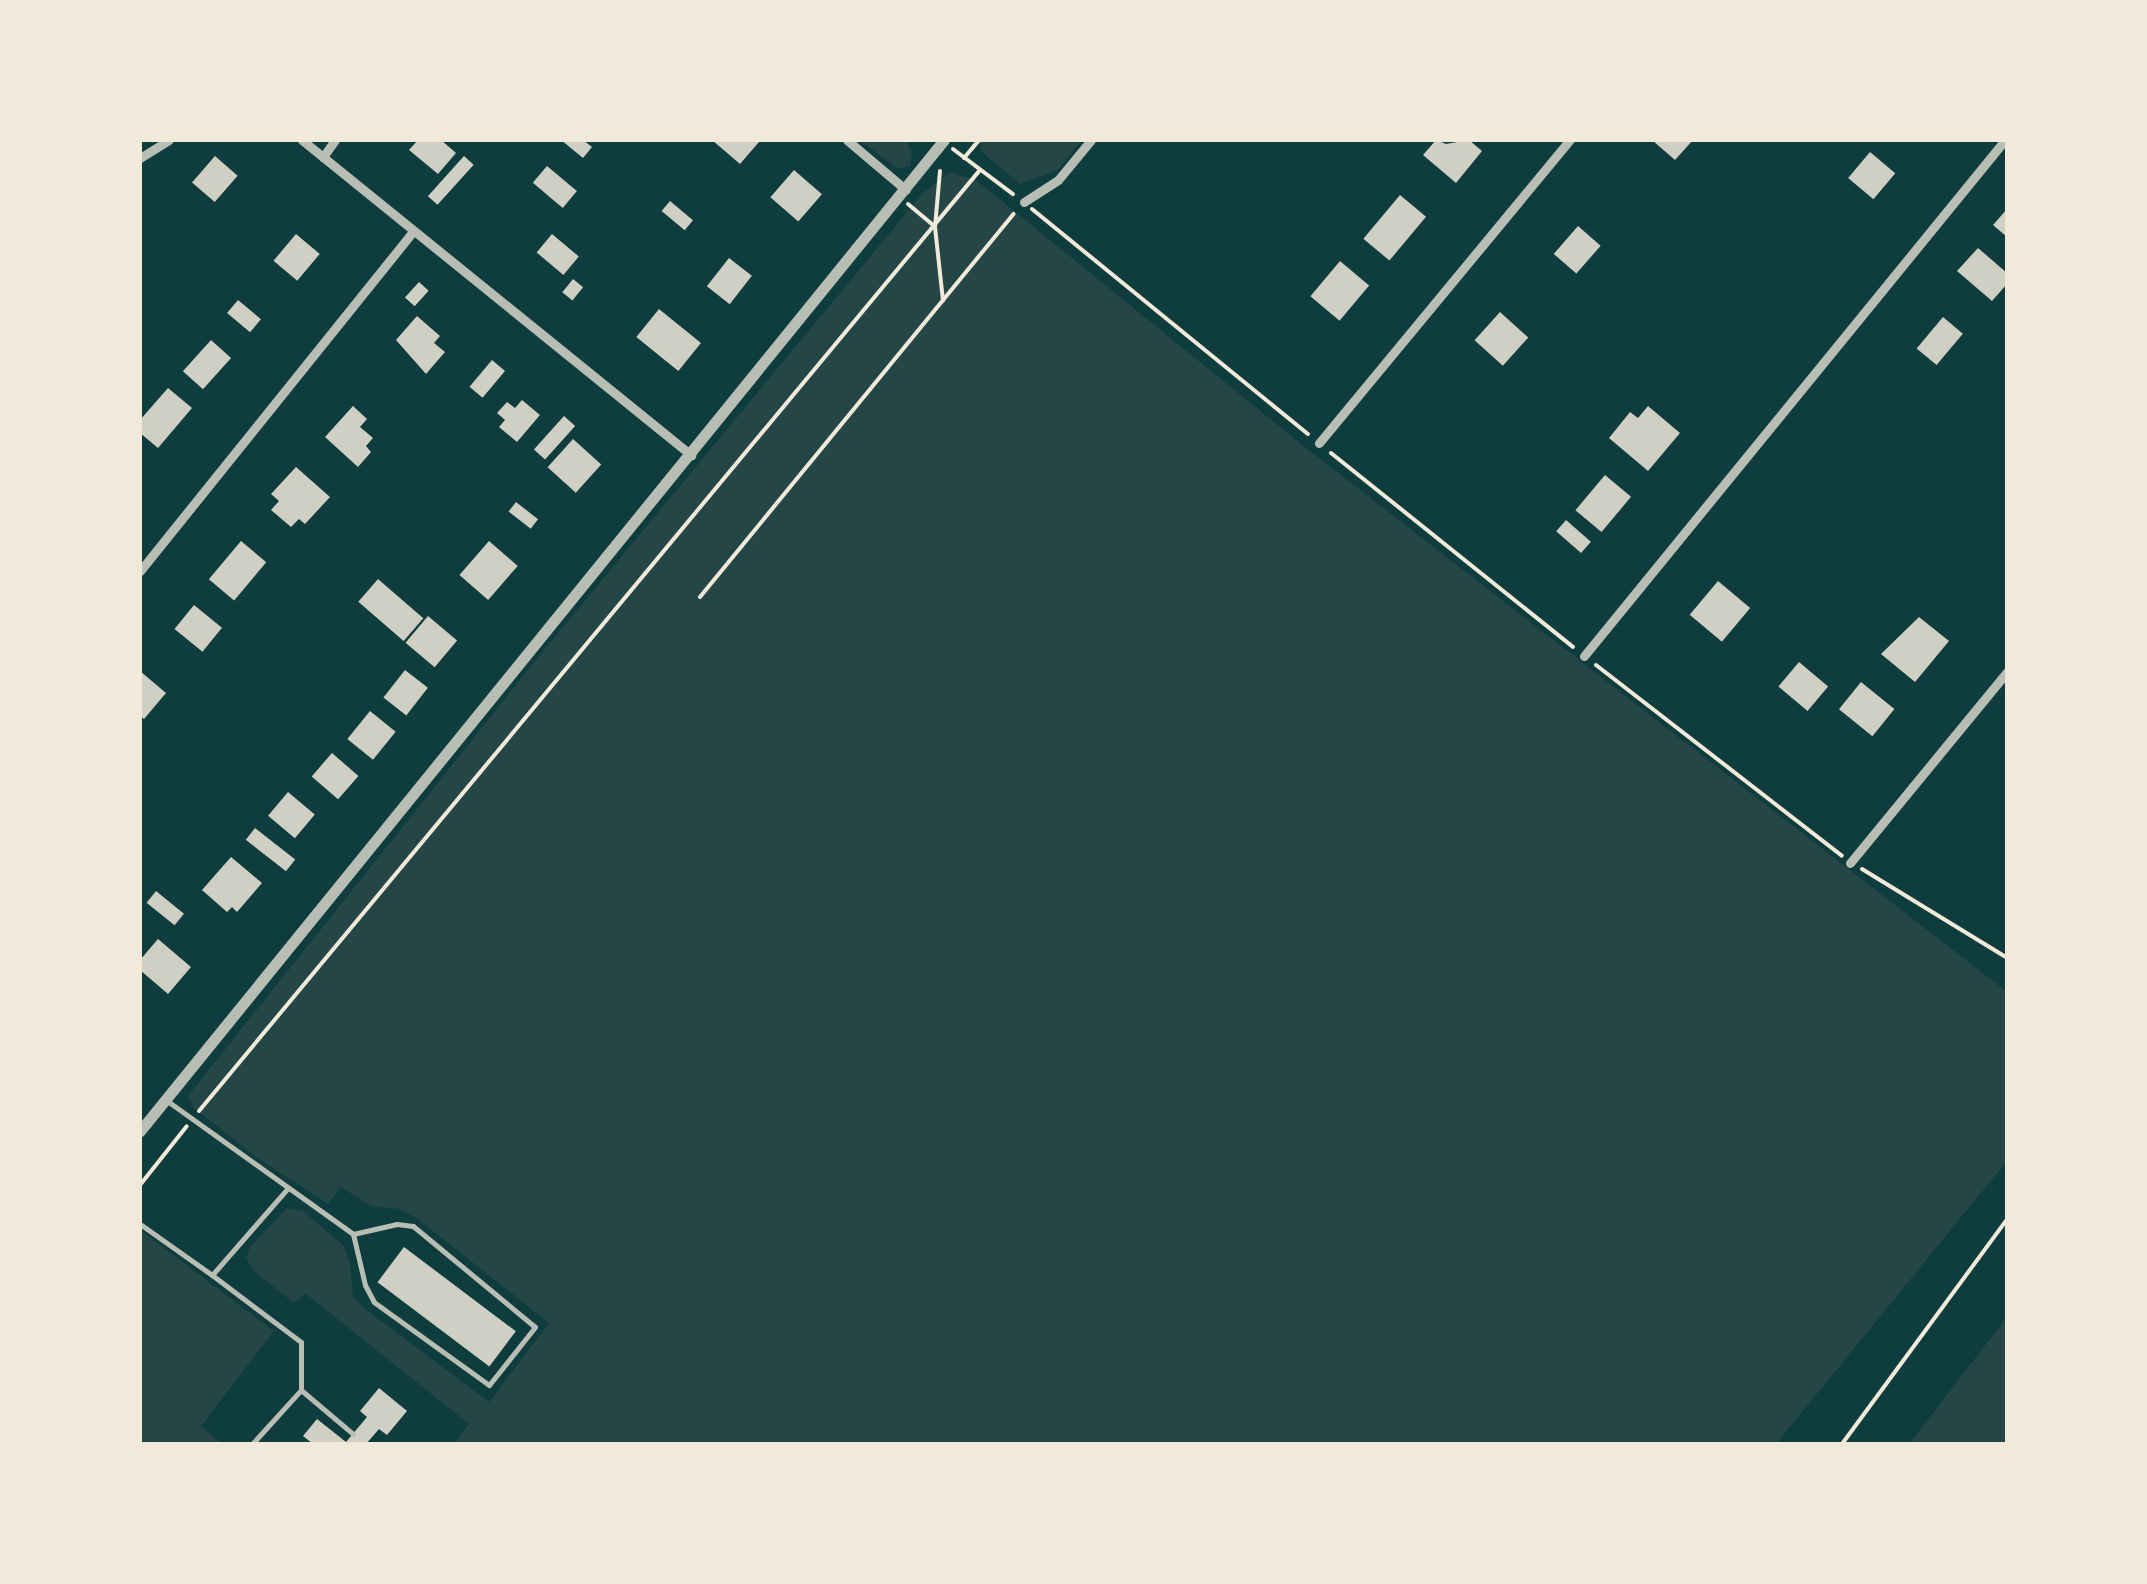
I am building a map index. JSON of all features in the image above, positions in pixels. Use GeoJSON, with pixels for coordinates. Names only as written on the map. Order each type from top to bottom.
{"type":"FeatureCollection","features":[{"type":"Feature","properties":{"kind":"street"},"geometry":{"type":"LineString","coordinates":[[140,158],[168,140]]}},
{"type":"Feature","properties":{"kind":"street"},"geometry":{"type":"LineString","coordinates":[[302,140],[412,233],[690,454]]}},
{"type":"Feature","properties":{"kind":"street"},"geometry":{"type":"LineString","coordinates":[[322,156],[336,140]]}},
{"type":"Feature","properties":{"kind":"street"},"geometry":{"type":"LineString","coordinates":[[847,140],[906,190]]}},
{"type":"Feature","properties":{"kind":"street"},"geometry":{"type":"LineString","coordinates":[[1024,202],[1058,180],[1091,140]]}},
{"type":"Feature","properties":{"kind":"street"},"geometry":{"type":"LineString","coordinates":[[1319,443],[1570,140]]}},
{"type":"Feature","properties":{"kind":"street"},"geometry":{"type":"LineString","coordinates":[[1584,656],[2006,140]]}},
{"type":"Feature","properties":{"kind":"street"},"geometry":{"type":"LineString","coordinates":[[140,1131],[942,141]]}},
{"type":"Feature","properties":{"kind":"street"},"geometry":{"type":"LineString","coordinates":[[140,572],[412,233]]}},
{"type":"Feature","properties":{"kind":"street"},"geometry":{"type":"LineString","coordinates":[[1850,862],[2007,672]]}},
{"type":"Feature","properties":{"kind":"lane"},"geometry":{"type":"LineString","coordinates":[[166,1100],[352,1234],[374,1302],[489,1384],[536,1327],[413,1226],[397,1224],[352,1234]]}},
{"type":"Feature","properties":{"kind":"lane"},"geometry":{"type":"LineString","coordinates":[[212,1275],[288,1188]]}},
{"type":"Feature","properties":{"kind":"lane"},"geometry":{"type":"LineString","coordinates":[[140,1224],[301,1342],[301,1390],[252,1444]]}},
{"type":"Feature","properties":{"kind":"lane"},"geometry":{"type":"LineString","coordinates":[[301,1390],[353,1434]]}},
{"type":"Feature","properties":{"kind":"path"},"geometry":{"type":"LineString","coordinates":[[964,158],[979,140]]}},
{"type":"Feature","properties":{"kind":"path"},"geometry":{"type":"LineString","coordinates":[[942,141],[1024,202],[1584,656],[1850,862],[2007,958]]}},
{"type":"Feature","properties":{"kind":"path"},"geometry":{"type":"LineString","coordinates":[[942,141],[935,227],[943,301]]}},
{"type":"Feature","properties":{"kind":"path"},"geometry":{"type":"LineString","coordinates":[[140,1185],[980,170]]}},
{"type":"Feature","properties":{"kind":"path"},"geometry":{"type":"LineString","coordinates":[[700,597],[1024,202]]}},
{"type":"Feature","properties":{"kind":"path"},"geometry":{"type":"LineString","coordinates":[[1842,1444],[2007,1219]]}},
{"type":"Feature","properties":{"kind":"shaded area"},"geometry":{"type":"Polygon","coordinates":[[[859,140],[906,140],[912,154],[910,166],[898,169],[859,140]]]}},
{"type":"Feature","properties":{"kind":"shaded area"},"geometry":{"type":"Polygon","coordinates":[[[979,140],[1082,140],[1058,170],[1020,184],[982,152],[979,140]]]}},
{"type":"Feature","properties":{"kind":"shaded area"},"geometry":{"type":"Polygon","coordinates":[[[951,172],[977,181],[1306,448],[2007,992],[2007,1161],[1776,1444],[454,1444],[469,1424],[305,1293],[294,1303],[255,1272],[246,1259],[250,1247],[287,1208],[303,1211],[344,1246],[353,1296],[365,1309],[489,1402],[549,1323],[419,1220],[400,1209],[371,1206],[341,1187],[328,1204],[259,1159],[194,1108],[188,1096],[539,656],[923,193],[951,172]]]}},
{"type":"Feature","properties":{"kind":"shaded area"},"geometry":{"type":"Polygon","coordinates":[[[140,1230],[274,1331],[201,1426],[222,1444],[140,1444],[140,1230]]]}},
{"type":"Feature","properties":{"kind":"shaded area"},"geometry":{"type":"Polygon","coordinates":[[[2007,1317],[2007,1444],[1909,1444],[2007,1317]]]}},
{"type":"Feature","properties":{"kind":"building"},"geometry":{"type":"Polygon","coordinates":[[[418,140],[441,140],[456,153],[438,174],[409,150],[418,140]]]}},
{"type":"Feature","properties":{"kind":"building"},"geometry":{"type":"Polygon","coordinates":[[[561,140],[583,140],[592,147],[583,158],[561,140]]]}},
{"type":"Feature","properties":{"kind":"building"},"geometry":{"type":"Polygon","coordinates":[[[712,140],[756,140],[759,142],[740,164],[712,140]]]}},
{"type":"Feature","properties":{"kind":"building"},"geometry":{"type":"Polygon","coordinates":[[[1436,140],[1446,144],[1469,140],[1482,151],[1456,183],[1423,155],[1436,140]]]}},
{"type":"Feature","properties":{"kind":"building"},"geometry":{"type":"Polygon","coordinates":[[[1652,140],[1693,140],[1675,160],[1652,140]]]}},
{"type":"Feature","properties":{"kind":"building"},"geometry":{"type":"Polygon","coordinates":[[[1870,152],[1895,173],[1873,199],[1848,178],[1870,152]]]}},
{"type":"Feature","properties":{"kind":"building"},"geometry":{"type":"Polygon","coordinates":[[[215,156],[238,176],[215,202],[192,182],[215,156]]]}},
{"type":"Feature","properties":{"kind":"building"},"geometry":{"type":"Polygon","coordinates":[[[464,156],[474,165],[438,205],[428,196],[464,156]]]}},
{"type":"Feature","properties":{"kind":"building"},"geometry":{"type":"Polygon","coordinates":[[[547,166],[577,191],[563,208],[533,183],[547,166]]]}},
{"type":"Feature","properties":{"kind":"building"},"geometry":{"type":"Polygon","coordinates":[[[794,170],[822,194],[798,221],[770,197],[794,170]]]}},
{"type":"Feature","properties":{"kind":"building"},"geometry":{"type":"Polygon","coordinates":[[[1400,195],[1426,217],[1389,261],[1363,239],[1400,195]]]}},
{"type":"Feature","properties":{"kind":"building"},"geometry":{"type":"Polygon","coordinates":[[[670,201],[693,220],[685,230],[662,211],[670,201]]]}},
{"type":"Feature","properties":{"kind":"building"},"geometry":{"type":"Polygon","coordinates":[[[2007,209],[2007,237],[1993,225],[2007,209]]]}},
{"type":"Feature","properties":{"kind":"building"},"geometry":{"type":"Polygon","coordinates":[[[1578,226],[1601,246],[1576,274],[1554,254],[1578,226]]]}},
{"type":"Feature","properties":{"kind":"building"},"geometry":{"type":"Polygon","coordinates":[[[296,234],[320,254],[297,281],[274,261],[296,234]]]}},
{"type":"Feature","properties":{"kind":"building"},"geometry":{"type":"Polygon","coordinates":[[[552,234],[579,256],[563,275],[537,252],[552,234]]]}},
{"type":"Feature","properties":{"kind":"building"},"geometry":{"type":"Polygon","coordinates":[[[1978,248],[2007,273],[2007,284],[1992,301],[1957,271],[1978,248]]]}},
{"type":"Feature","properties":{"kind":"building"},"geometry":{"type":"Polygon","coordinates":[[[729,258],[752,276],[730,304],[707,286],[729,258]]]}},
{"type":"Feature","properties":{"kind":"building"},"geometry":{"type":"Polygon","coordinates":[[[1340,261],[1369,285],[1340,321],[1310,296],[1340,261]]]}},
{"type":"Feature","properties":{"kind":"building"},"geometry":{"type":"Polygon","coordinates":[[[573,279],[583,287],[572,300],[562,292],[573,279]]]}},
{"type":"Feature","properties":{"kind":"building"},"geometry":{"type":"Polygon","coordinates":[[[419,282],[429,291],[415,306],[405,298],[419,282]]]}},
{"type":"Feature","properties":{"kind":"building"},"geometry":{"type":"Polygon","coordinates":[[[238,300],[261,319],[250,332],[227,313],[238,300]]]}},
{"type":"Feature","properties":{"kind":"building"},"geometry":{"type":"Polygon","coordinates":[[[659,309],[701,343],[678,371],[636,337],[659,309]]]}},
{"type":"Feature","properties":{"kind":"building"},"geometry":{"type":"Polygon","coordinates":[[[1500,312],[1528,337],[1503,366],[1475,340],[1500,312]]]}},
{"type":"Feature","properties":{"kind":"building"},"geometry":{"type":"Polygon","coordinates":[[[417,316],[440,336],[434,343],[445,352],[426,374],[396,340],[417,316]]]}},
{"type":"Feature","properties":{"kind":"building"},"geometry":{"type":"Polygon","coordinates":[[[1943,317],[1963,334],[1937,365],[1917,348],[1943,317]]]}},
{"type":"Feature","properties":{"kind":"building"},"geometry":{"type":"Polygon","coordinates":[[[211,340],[231,358],[203,389],[183,371],[211,340]]]}},
{"type":"Feature","properties":{"kind":"building"},"geometry":{"type":"Polygon","coordinates":[[[492,360],[505,371],[483,398],[470,387],[492,360]]]}},
{"type":"Feature","properties":{"kind":"building"},"geometry":{"type":"Polygon","coordinates":[[[168,388],[192,408],[158,448],[140,433],[140,420],[168,388]]]}},
{"type":"Feature","properties":{"kind":"building"},"geometry":{"type":"Polygon","coordinates":[[[522,400],[540,415],[517,442],[499,427],[505,420],[497,413],[507,402],[515,408],[522,400]]]}},
{"type":"Feature","properties":{"kind":"building"},"geometry":{"type":"Polygon","coordinates":[[[353,406],[367,419],[360,427],[373,438],[366,446],[371,452],[358,467],[325,437],[353,406]]]}},
{"type":"Feature","properties":{"kind":"building"},"geometry":{"type":"Polygon","coordinates":[[[1648,406],[1680,433],[1648,471],[1609,438],[1630,412],[1638,418],[1648,406]]]}},
{"type":"Feature","properties":{"kind":"building"},"geometry":{"type":"Polygon","coordinates":[[[564,416],[575,426],[545,459],[534,449],[564,416]]]}},
{"type":"Feature","properties":{"kind":"building"},"geometry":{"type":"Polygon","coordinates":[[[573,439],[601,464],[576,493],[548,467],[573,439]]]}},
{"type":"Feature","properties":{"kind":"building"},"geometry":{"type":"Polygon","coordinates":[[[296,467],[330,497],[305,524],[299,519],[291,527],[271,510],[279,501],[271,494],[296,467]]]}},
{"type":"Feature","properties":{"kind":"building"},"geometry":{"type":"Polygon","coordinates":[[[1605,475],[1631,497],[1601,532],[1575,510],[1605,475]]]}},
{"type":"Feature","properties":{"kind":"building"},"geometry":{"type":"Polygon","coordinates":[[[516,502],[538,519],[531,529],[509,511],[516,502]]]}},
{"type":"Feature","properties":{"kind":"building"},"geometry":{"type":"Polygon","coordinates":[[[1566,520],[1591,542],[1581,553],[1556,531],[1566,520]]]}},
{"type":"Feature","properties":{"kind":"building"},"geometry":{"type":"Polygon","coordinates":[[[241,541],[266,562],[234,601],[209,579],[241,541]]]}},
{"type":"Feature","properties":{"kind":"building"},"geometry":{"type":"Polygon","coordinates":[[[489,541],[518,566],[488,600],[459,575],[489,541]]]}},
{"type":"Feature","properties":{"kind":"building"},"geometry":{"type":"Polygon","coordinates":[[[378,579],[423,618],[404,641],[358,602],[378,579]]]}},
{"type":"Feature","properties":{"kind":"building"},"geometry":{"type":"Polygon","coordinates":[[[1718,581],[1750,608],[1722,642],[1690,615],[1718,581]]]}},
{"type":"Feature","properties":{"kind":"building"},"geometry":{"type":"Polygon","coordinates":[[[194,605],[222,628],[202,652],[174,629],[194,605]]]}},
{"type":"Feature","properties":{"kind":"building"},"geometry":{"type":"Polygon","coordinates":[[[428,616],[457,640],[435,667],[406,643],[428,616]]]}},
{"type":"Feature","properties":{"kind":"building"},"geometry":{"type":"Polygon","coordinates":[[[1919,617],[1949,641],[1915,682],[1881,654],[1919,617]]]}},
{"type":"Feature","properties":{"kind":"building"},"geometry":{"type":"Polygon","coordinates":[[[1799,662],[1828,686],[1808,711],[1778,687],[1799,662]]]}},
{"type":"Feature","properties":{"kind":"building"},"geometry":{"type":"Polygon","coordinates":[[[405,670],[428,688],[406,715],[383,698],[405,670]]]}},
{"type":"Feature","properties":{"kind":"building"},"geometry":{"type":"Polygon","coordinates":[[[140,671],[166,693],[144,719],[140,716],[140,671]]]}},
{"type":"Feature","properties":{"kind":"building"},"geometry":{"type":"Polygon","coordinates":[[[1861,682],[1894,709],[1872,736],[1839,709],[1861,682]]]}},
{"type":"Feature","properties":{"kind":"building"},"geometry":{"type":"Polygon","coordinates":[[[370,711],[396,732],[373,760],[347,739],[370,711]]]}},
{"type":"Feature","properties":{"kind":"building"},"geometry":{"type":"Polygon","coordinates":[[[332,753],[358,776],[338,799],[312,776],[332,753]]]}},
{"type":"Feature","properties":{"kind":"building"},"geometry":{"type":"Polygon","coordinates":[[[288,792],[315,814],[295,838],[268,816],[288,792]]]}},
{"type":"Feature","properties":{"kind":"building"},"geometry":{"type":"Polygon","coordinates":[[[255,828],[295,859],[286,871],[246,840],[255,828]]]}},
{"type":"Feature","properties":{"kind":"building"},"geometry":{"type":"Polygon","coordinates":[[[231,857],[262,883],[237,912],[232,907],[227,912],[202,890],[231,857]]]}},
{"type":"Feature","properties":{"kind":"building"},"geometry":{"type":"Polygon","coordinates":[[[156,891],[184,914],[175,925],[147,903],[156,891]]]}},
{"type":"Feature","properties":{"kind":"building"},"geometry":{"type":"Polygon","coordinates":[[[158,939],[191,967],[168,994],[140,970],[140,960],[158,939]]]}},
{"type":"Feature","properties":{"kind":"building"},"geometry":{"type":"Polygon","coordinates":[[[404,1247],[516,1331],[489,1366],[378,1282],[404,1247]]]}},
{"type":"Feature","properties":{"kind":"building"},"geometry":{"type":"Polygon","coordinates":[[[379,1388],[407,1411],[387,1435],[379,1429],[366,1444],[313,1444],[303,1436],[317,1419],[346,1442],[367,1417],[360,1411],[379,1388]]]}}]}
